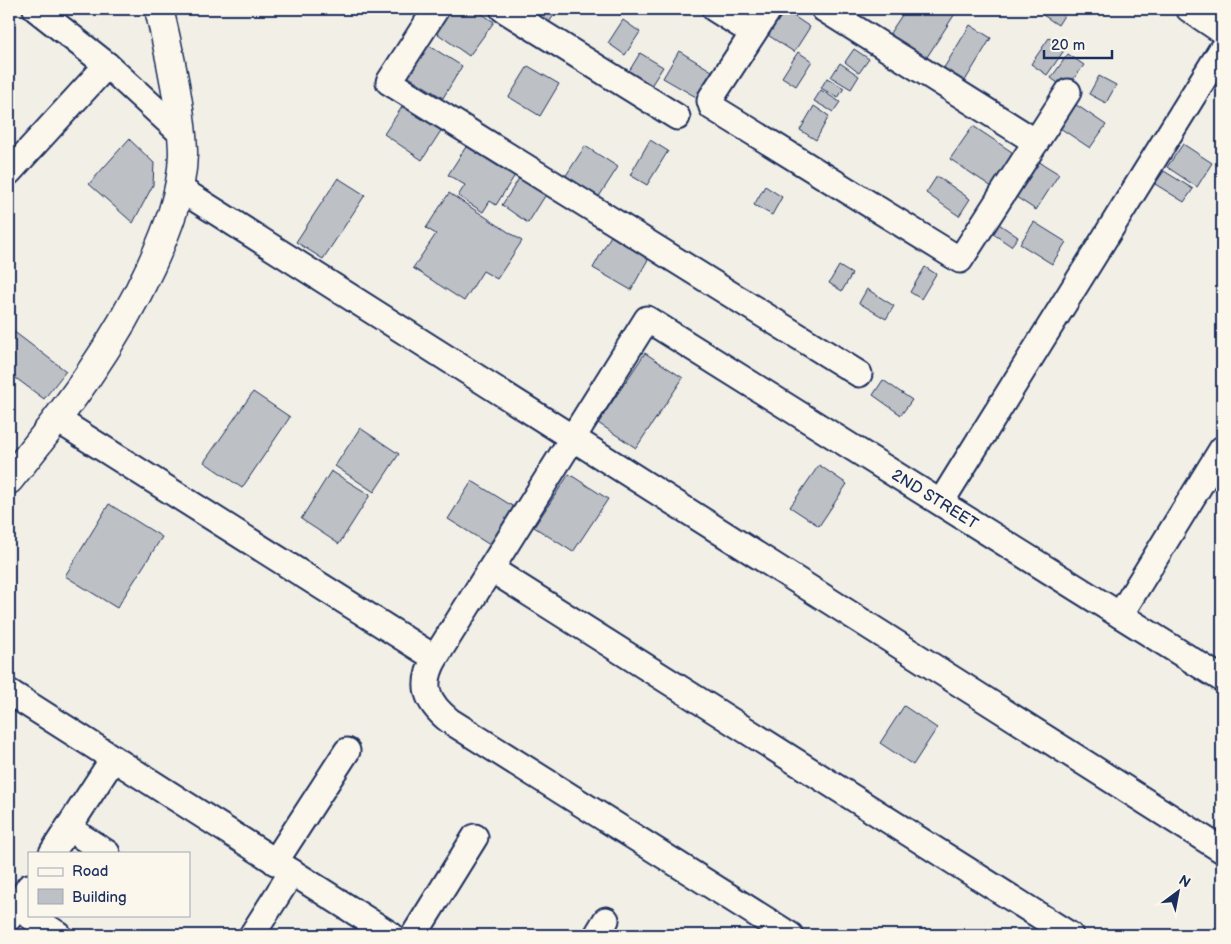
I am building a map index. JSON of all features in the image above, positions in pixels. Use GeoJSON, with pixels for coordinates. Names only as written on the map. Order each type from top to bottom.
{"type":"FeatureCollection","features":[{"type":"Feature","properties":{"kind":"street"},"geometry":{"type":"LineString","coordinates":[[36,9],[107,65],[182,134]]}},
{"type":"Feature","properties":{"kind":"street"},"geometry":{"type":"LineString","coordinates":[[9,480],[58,420],[100,358],[142,285],[158,250],[180,189],[183,154],[182,134],[171,63],[159,9]]}},
{"type":"Feature","properties":{"kind":"street"},"geometry":{"type":"LineString","coordinates":[[436,9],[389,82],[859,374]]}},
{"type":"Feature","properties":{"kind":"street"},"geometry":{"type":"LineString","coordinates":[[503,9],[677,117]]}},
{"type":"Feature","properties":{"kind":"street"},"geometry":{"type":"LineString","coordinates":[[715,9],[752,33]]}},
{"type":"Feature","properties":{"kind":"street"},"geometry":{"type":"LineString","coordinates":[[769,9],[711,98],[712,107],[960,260],[1068,92]]}},
{"type":"Feature","properties":{"kind":"street"},"geometry":{"type":"LineString","coordinates":[[824,9],[1036,142]]}},
{"type":"Feature","properties":{"kind":"street"},"geometry":{"type":"LineString","coordinates":[[1189,9],[1222,31]]}},
{"type":"Feature","properties":{"kind":"street"},"geometry":{"type":"LineString","coordinates":[[941,502],[1222,49]]}},
{"type":"Feature","properties":{"kind":"street"},"geometry":{"type":"LineString","coordinates":[[9,172],[107,65]]}},
{"type":"Feature","properties":{"kind":"street"},"geometry":{"type":"LineString","coordinates":[[180,189],[1222,850]]}},
{"type":"Feature","properties":{"kind":"street","name":"2ND STREET"},"geometry":{"type":"LineString","coordinates":[[573,438],[648,319],[1222,679]]}},
{"type":"Feature","properties":{"kind":"street"},"geometry":{"type":"LineString","coordinates":[[58,420],[436,658]]}},
{"type":"Feature","properties":{"kind":"street"},"geometry":{"type":"LineString","coordinates":[[573,438],[428,671],[426,682],[428,694],[441,714],[790,935]]}},
{"type":"Feature","properties":{"kind":"street"},"geometry":{"type":"LineString","coordinates":[[1120,615],[1222,449]]}},
{"type":"Feature","properties":{"kind":"street"},"geometry":{"type":"LineString","coordinates":[[491,569],[1070,935]]}},
{"type":"Feature","properties":{"kind":"street"},"geometry":{"type":"LineString","coordinates":[[9,692],[391,935]]}},
{"type":"Feature","properties":{"kind":"street"},"geometry":{"type":"LineString","coordinates":[[252,935],[283,867],[347,751]]}},
{"type":"Feature","properties":{"kind":"street"},"geometry":{"type":"LineString","coordinates":[[53,852],[113,759]]}},
{"type":"Feature","properties":{"kind":"street"},"geometry":{"type":"LineString","coordinates":[[68,828],[105,852]]}},
{"type":"Feature","properties":{"kind":"street"},"geometry":{"type":"LineString","coordinates":[[414,935],[475,837]]}},
{"type":"Feature","properties":{"kind":"street"},"geometry":{"type":"LineString","coordinates":[[16,904],[28,913]]}},
{"type":"Feature","properties":{"kind":"street"},"geometry":{"type":"LineString","coordinates":[[33,916],[59,935]]}},
{"type":"Feature","properties":{"kind":"building"},"geometry":{"type":"Polygon","coordinates":[[[446,9],[475,9],[494,22],[469,56],[431,29],[446,9]]]}},
{"type":"Feature","properties":{"kind":"building"},"geometry":{"type":"Polygon","coordinates":[[[533,9],[558,9],[546,27],[529,16],[533,9]]]}},
{"type":"Feature","properties":{"kind":"building"},"geometry":{"type":"Polygon","coordinates":[[[722,9],[753,9],[744,23],[722,9]]]}},
{"type":"Feature","properties":{"kind":"building"},"geometry":{"type":"Polygon","coordinates":[[[773,9],[783,9],[810,27],[794,52],[760,30],[773,9]]]}},
{"type":"Feature","properties":{"kind":"building"},"geometry":{"type":"Polygon","coordinates":[[[906,9],[958,9],[925,60],[888,36],[906,9]]]}},
{"type":"Feature","properties":{"kind":"building"},"geometry":{"type":"Polygon","coordinates":[[[1034,9],[1068,9],[1058,25],[1034,9]]]}},
{"type":"Feature","properties":{"kind":"building"},"geometry":{"type":"Polygon","coordinates":[[[623,20],[640,32],[625,55],[608,43],[623,20]]]}},
{"type":"Feature","properties":{"kind":"building"},"geometry":{"type":"Polygon","coordinates":[[[970,25],[991,38],[963,84],[942,71],[970,25]]]}},
{"type":"Feature","properties":{"kind":"building"},"geometry":{"type":"Polygon","coordinates":[[[1049,38],[1065,49],[1047,75],[1031,64],[1049,38]]]}},
{"type":"Feature","properties":{"kind":"building"},"geometry":{"type":"Polygon","coordinates":[[[423,42],[462,66],[443,98],[404,74],[423,42]]]}},
{"type":"Feature","properties":{"kind":"building"},"geometry":{"type":"Polygon","coordinates":[[[854,49],[869,59],[859,73],[845,62],[854,49]]]}},
{"type":"Feature","properties":{"kind":"building"},"geometry":{"type":"Polygon","coordinates":[[[679,51],[712,71],[696,97],[663,78],[679,51]]]}},
{"type":"Feature","properties":{"kind":"building"},"geometry":{"type":"Polygon","coordinates":[[[798,52],[812,61],[796,86],[782,77],[798,52]]]}},
{"type":"Feature","properties":{"kind":"building"},"geometry":{"type":"Polygon","coordinates":[[[640,53],[663,67],[647,92],[625,78],[640,53]]]}},
{"type":"Feature","properties":{"kind":"building"},"geometry":{"type":"Polygon","coordinates":[[[1068,54],[1084,65],[1066,89],[1051,78],[1068,54]]]}},
{"type":"Feature","properties":{"kind":"building"},"geometry":{"type":"Polygon","coordinates":[[[840,63],[859,76],[851,89],[831,77],[840,63]]]}},
{"type":"Feature","properties":{"kind":"building"},"geometry":{"type":"Polygon","coordinates":[[[528,66],[559,84],[540,116],[509,97],[528,66]]]}},
{"type":"Feature","properties":{"kind":"building"},"geometry":{"type":"Polygon","coordinates":[[[1099,76],[1116,85],[1106,103],[1089,94],[1099,76]]]}},
{"type":"Feature","properties":{"kind":"building"},"geometry":{"type":"Polygon","coordinates":[[[827,78],[844,88],[838,98],[821,88],[827,78]]]}},
{"type":"Feature","properties":{"kind":"building"},"geometry":{"type":"Polygon","coordinates":[[[821,90],[840,102],[833,112],[814,101],[821,90]]]}},
{"type":"Feature","properties":{"kind":"building"},"geometry":{"type":"Polygon","coordinates":[[[406,101],[444,126],[422,160],[384,134],[406,101]]]}},
{"type":"Feature","properties":{"kind":"building"},"geometry":{"type":"Polygon","coordinates":[[[1072,102],[1106,125],[1090,148],[1057,126],[1072,102]]]}},
{"type":"Feature","properties":{"kind":"building"},"geometry":{"type":"Polygon","coordinates":[[[814,106],[829,116],[816,140],[800,130],[814,106]]]}},
{"type":"Feature","properties":{"kind":"building"},"geometry":{"type":"Polygon","coordinates":[[[973,126],[1015,154],[992,187],[950,159],[973,126]]]}},
{"type":"Feature","properties":{"kind":"building"},"geometry":{"type":"Polygon","coordinates":[[[129,139],[154,163],[153,185],[133,223],[89,184],[129,139]]]}},
{"type":"Feature","properties":{"kind":"building"},"geometry":{"type":"Polygon","coordinates":[[[650,140],[668,151],[647,185],[630,175],[650,140]]]}},
{"type":"Feature","properties":{"kind":"building"},"geometry":{"type":"Polygon","coordinates":[[[469,142],[517,172],[496,205],[490,201],[483,212],[458,196],[465,185],[448,175],[469,142]]]}},
{"type":"Feature","properties":{"kind":"building"},"geometry":{"type":"Polygon","coordinates":[[[1183,144],[1212,163],[1197,187],[1167,167],[1183,144]]]}},
{"type":"Feature","properties":{"kind":"building"},"geometry":{"type":"Polygon","coordinates":[[[585,146],[618,167],[598,198],[565,177],[585,146]]]}},
{"type":"Feature","properties":{"kind":"building"},"geometry":{"type":"Polygon","coordinates":[[[1033,158],[1059,174],[1036,210],[1010,193],[1033,158]]]}},
{"type":"Feature","properties":{"kind":"building"},"geometry":{"type":"Polygon","coordinates":[[[524,171],[550,188],[528,223],[502,205],[524,171]]]}},
{"type":"Feature","properties":{"kind":"building"},"geometry":{"type":"Polygon","coordinates":[[[1164,171],[1193,189],[1184,202],[1155,184],[1164,171]]]}},
{"type":"Feature","properties":{"kind":"building"},"geometry":{"type":"Polygon","coordinates":[[[937,176],[970,199],[959,216],[926,193],[937,176]]]}},
{"type":"Feature","properties":{"kind":"building"},"geometry":{"type":"Polygon","coordinates":[[[338,178],[365,195],[323,259],[296,242],[338,178]]]}},
{"type":"Feature","properties":{"kind":"building"},"geometry":{"type":"Polygon","coordinates":[[[765,186],[782,197],[772,215],[754,205],[765,186]]]}},
{"type":"Feature","properties":{"kind":"building"},"geometry":{"type":"Polygon","coordinates":[[[449,193],[522,241],[497,279],[483,271],[464,301],[413,268],[436,234],[426,228],[449,193]]]}},
{"type":"Feature","properties":{"kind":"building"},"geometry":{"type":"Polygon","coordinates":[[[993,220],[1018,237],[1011,246],[986,229],[993,220]]]}},
{"type":"Feature","properties":{"kind":"building"},"geometry":{"type":"Polygon","coordinates":[[[1034,222],[1066,242],[1052,264],[1020,244],[1034,222]]]}},
{"type":"Feature","properties":{"kind":"building"},"geometry":{"type":"Polygon","coordinates":[[[613,232],[651,254],[631,290],[593,268],[613,232]]]}},
{"type":"Feature","properties":{"kind":"building"},"geometry":{"type":"Polygon","coordinates":[[[839,266],[852,274],[842,291],[829,283],[839,266]]]}},
{"type":"Feature","properties":{"kind":"building"},"geometry":{"type":"Polygon","coordinates":[[[925,267],[936,274],[921,299],[910,292],[925,267]]]}},
{"type":"Feature","properties":{"kind":"building"},"geometry":{"type":"Polygon","coordinates":[[[867,289],[894,306],[886,319],[859,303],[867,289]]]}},
{"type":"Feature","properties":{"kind":"building"},"geometry":{"type":"Polygon","coordinates":[[[9,328],[66,371],[44,399],[9,373],[9,328]]]}},
{"type":"Feature","properties":{"kind":"building"},"geometry":{"type":"Polygon","coordinates":[[[645,353],[683,378],[636,448],[598,423],[645,353]]]}},
{"type":"Feature","properties":{"kind":"building"},"geometry":{"type":"Polygon","coordinates":[[[883,380],[912,400],[901,415],[873,395],[883,380]]]}},
{"type":"Feature","properties":{"kind":"building"},"geometry":{"type":"Polygon","coordinates":[[[253,392],[290,417],[242,488],[204,462],[253,392]]]}},
{"type":"Feature","properties":{"kind":"building"},"geometry":{"type":"Polygon","coordinates":[[[360,428],[399,454],[374,492],[335,466],[360,428]]]}},
{"type":"Feature","properties":{"kind":"building"},"geometry":{"type":"Polygon","coordinates":[[[819,465],[847,484],[819,526],[790,507],[819,465]]]}},
{"type":"Feature","properties":{"kind":"building"},"geometry":{"type":"Polygon","coordinates":[[[331,471],[370,495],[339,544],[301,519],[331,471]]]}},
{"type":"Feature","properties":{"kind":"building"},"geometry":{"type":"Polygon","coordinates":[[[569,474],[608,499],[573,552],[534,527],[569,474]]]}},
{"type":"Feature","properties":{"kind":"building"},"geometry":{"type":"Polygon","coordinates":[[[472,481],[514,507],[490,545],[448,519],[472,481]]]}},
{"type":"Feature","properties":{"kind":"building"},"geometry":{"type":"Polygon","coordinates":[[[109,504],[162,537],[117,608],[65,576],[109,504]]]}},
{"type":"Feature","properties":{"kind":"building"},"geometry":{"type":"Polygon","coordinates":[[[904,706],[937,728],[913,765],[880,743],[904,706]]]}}]}
